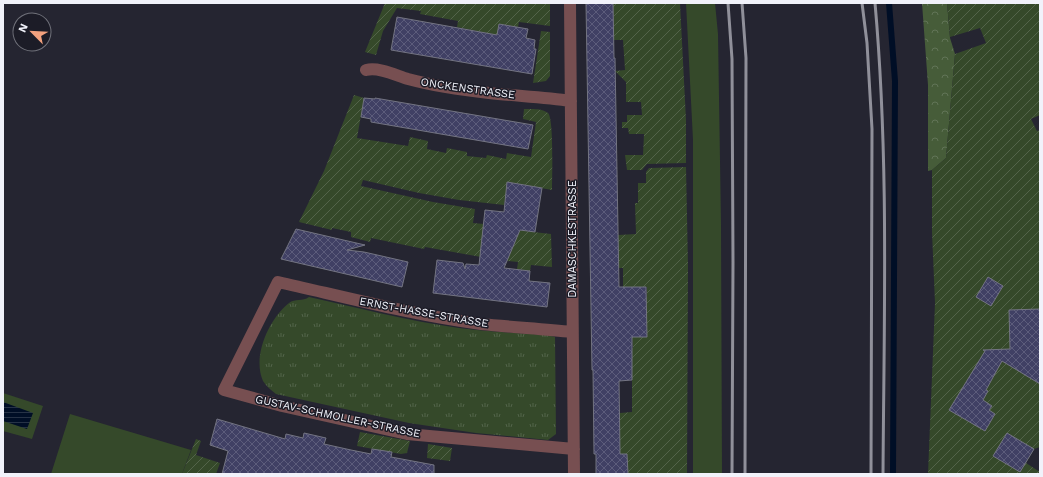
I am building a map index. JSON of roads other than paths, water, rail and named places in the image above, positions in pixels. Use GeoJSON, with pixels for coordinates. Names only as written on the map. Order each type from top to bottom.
{"type":"FeatureCollection","features":[{"type":"Feature","properties":{"kind":"street","name":"DAMASCHKESTRASSE"},"geometry":{"type":"LineString","coordinates":[[570,3],[574,474]]}},
{"type":"Feature","properties":{"kind":"street","name":"ONCKENSTRASSE"},"geometry":{"type":"LineString","coordinates":[[366,70],[372,68],[408,79],[450,88],[571,101]]}},
{"type":"Feature","properties":{"kind":"street","name":"ERNST-HASSE-STRASSE"},"geometry":{"type":"LineString","coordinates":[[278,282],[385,306],[480,324],[572,332]]}},
{"type":"Feature","properties":{"kind":"street","name":"GUSTAV-SCHMOLLER-STRASSE"},"geometry":{"type":"LineString","coordinates":[[278,282],[224,390],[282,406],[407,434],[574,449]]}},
{"type":"Feature","properties":{"kind":"water"},"geometry":{"type":"Polygon","coordinates":[[[3,402],[33,413],[27,429],[3,421],[3,402]]]}},
{"type":"Feature","properties":{"kind":"waterway"},"geometry":{"type":"LineString","coordinates":[[889,3],[895,81],[893,474]]}},
{"type":"Feature","properties":{"kind":"railway"},"geometry":{"type":"LineString","coordinates":[[728,3],[732,59],[732,474]]}},
{"type":"Feature","properties":{"kind":"railway"},"geometry":{"type":"LineString","coordinates":[[742,3],[746,58],[745,474]]}},
{"type":"Feature","properties":{"kind":"railway"},"geometry":{"type":"LineString","coordinates":[[862,3],[867,43],[872,129],[871,474]]}},
{"type":"Feature","properties":{"kind":"railway"},"geometry":{"type":"LineString","coordinates":[[875,3],[882,121],[885,238],[883,474]]}}]}
